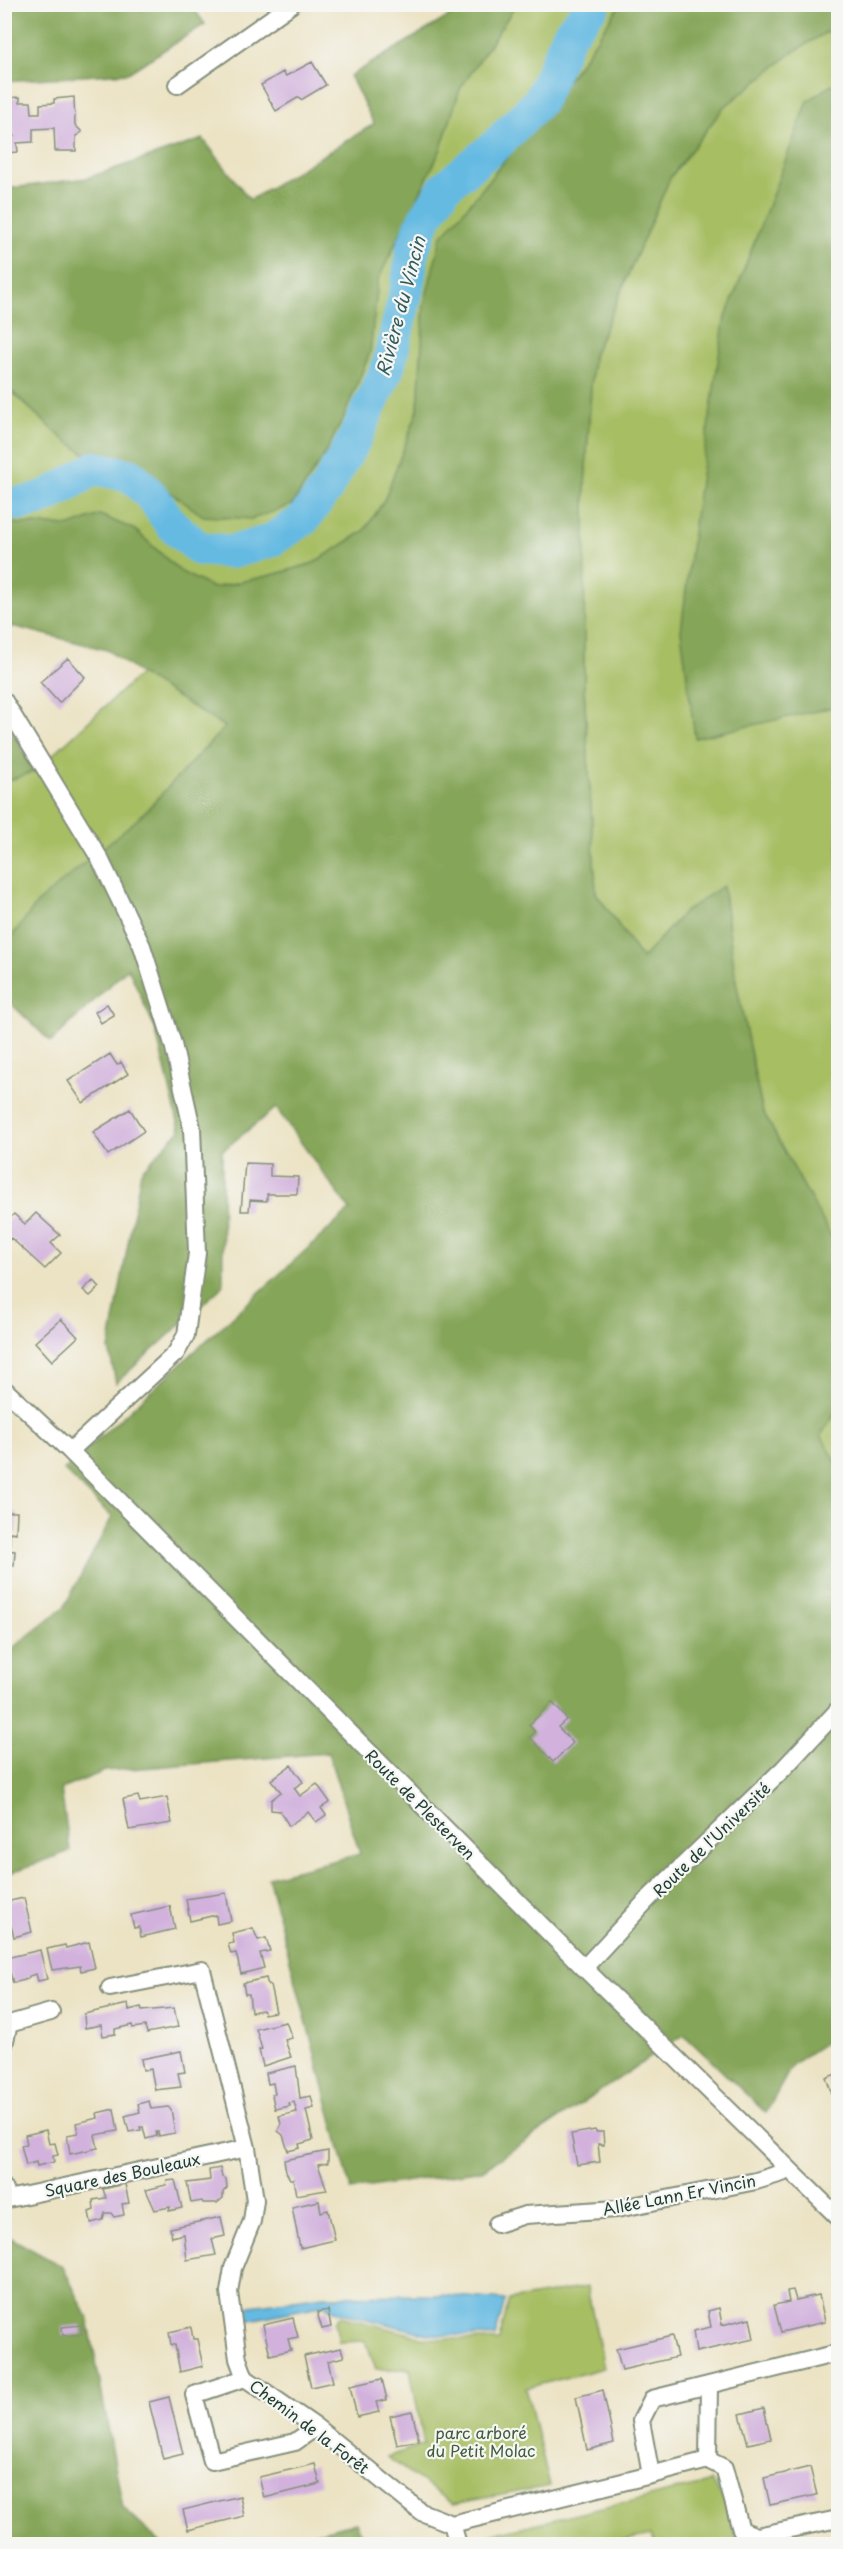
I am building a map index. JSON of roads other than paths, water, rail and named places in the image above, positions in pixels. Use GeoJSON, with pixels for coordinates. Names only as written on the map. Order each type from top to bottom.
{"type":"FeatureCollection","features":[{"type":"Feature","properties":{"kind":"street"},"geometry":{"type":"LineString","coordinates":[[177,85],[292,4]]}},
{"type":"Feature","properties":{"kind":"street"},"geometry":{"type":"LineString","coordinates":[[4,701],[100,859],[142,946],[173,1044],[192,1128],[197,1253],[186,1335],[176,1353],[69,1451]]}},
{"type":"Feature","properties":{"kind":"street","name":"Route de Plesterven"},"geometry":{"type":"LineString","coordinates":[[4,1389],[69,1451],[584,1968],[838,2217]]}},
{"type":"Feature","properties":{"kind":"street","name":"Route de l'Université"},"geometry":{"type":"LineString","coordinates":[[584,1968],[649,1898],[783,1769],[838,1710]]}},
{"type":"Feature","properties":{"kind":"street","name":"Chemin de la Forêt"},"geometry":{"type":"LineString","coordinates":[[110,1988],[202,1970],[247,2148],[255,2200],[252,2221],[233,2268],[229,2292],[237,2359],[245,2378],[316,2427],[421,2512],[452,2524]]}},
{"type":"Feature","properties":{"kind":"street"},"geometry":{"type":"LineString","coordinates":[[4,2045],[9,2024],[51,2012]]}},
{"type":"Feature","properties":{"kind":"street","name":"Square des Bouleaux"},"geometry":{"type":"LineString","coordinates":[[4,2188],[8,2199],[247,2148]]}},
{"type":"Feature","properties":{"kind":"street","name":"Allée Lann Er Vincin"},"geometry":{"type":"LineString","coordinates":[[497,2224],[525,2215],[617,2209],[756,2181],[782,2173],[788,2168]]}},
{"type":"Feature","properties":{"kind":"street"},"geometry":{"type":"LineString","coordinates":[[651,2475],[641,2421],[652,2399],[838,2354]]}},
{"type":"Feature","properties":{"kind":"street"},"geometry":{"type":"LineString","coordinates":[[245,2378],[194,2395],[212,2461],[296,2442],[316,2427]]}},
{"type":"Feature","properties":{"kind":"street"},"geometry":{"type":"LineString","coordinates":[[708,2460],[709,2385]]}},
{"type":"Feature","properties":{"kind":"street"},"geometry":{"type":"LineString","coordinates":[[458,2544],[452,2524],[708,2460],[724,2468],[741,2530],[757,2536],[838,2519]]}},
{"type":"Feature","properties":{"kind":"water"},"geometry":{"type":"Polygon","coordinates":[[[441,2295],[505,2300],[495,2337],[428,2334],[339,2312],[324,2305],[240,2322],[237,2308],[323,2296],[441,2295]]]}},
{"type":"Feature","properties":{"kind":"waterway","name":"Rivière du Vincin"},"geometry":{"type":"LineString","coordinates":[[4,503],[17,504],[40,498],[95,468],[132,476],[155,500],[171,524],[200,549],[232,552],[270,541],[303,520],[326,489],[354,440],[388,367],[407,288],[413,248],[424,220],[445,187],[496,145],[540,100],[569,34],[594,4]]}},
{"type":"Feature","properties":{"kind":"park label","name":"parc arboré du Petit Molac"},"geometry":{"type":"Point","coordinates":[481,2441]}}]}
